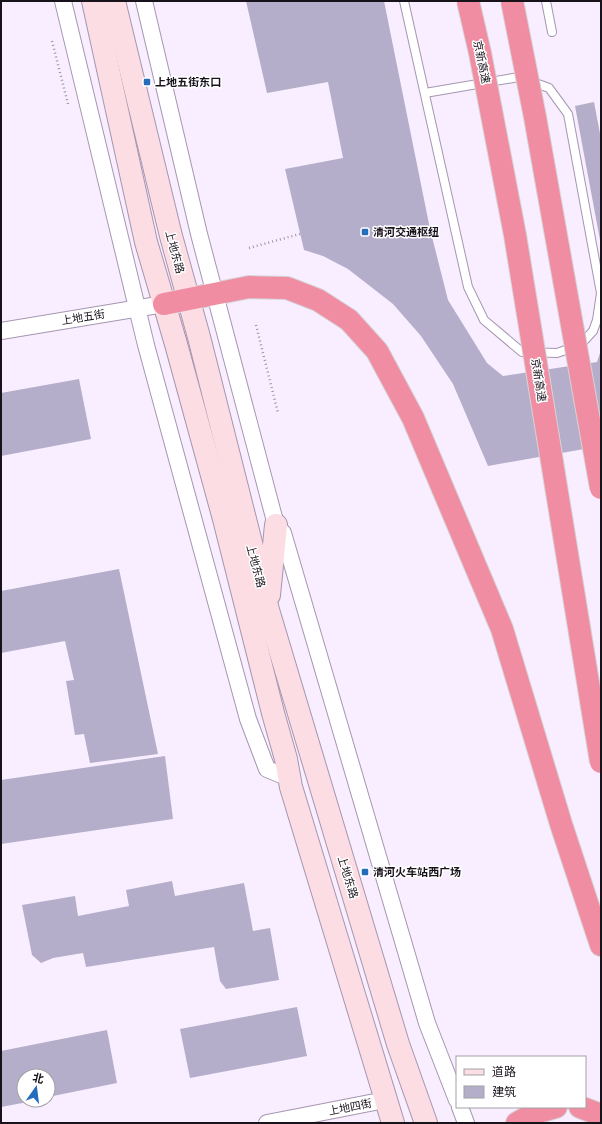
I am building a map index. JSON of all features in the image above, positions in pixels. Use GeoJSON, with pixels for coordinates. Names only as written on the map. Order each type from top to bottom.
{"type":"FeatureCollection","features":[{"type":"Feature","properties":{"kind":"highway","name":"京新高速"},"geometry":{"type":"LineString","coordinates":[[468,1],[480,53],[515,235],[601,762]]}},
{"type":"Feature","properties":{"kind":"highway"},"geometry":{"type":"LineString","coordinates":[[512,1],[535,117],[601,488]]}},
{"type":"Feature","properties":{"kind":"highway"},"geometry":{"type":"LineString","coordinates":[[164,304],[249,287],[287,288],[318,300],[349,320],[377,351],[413,418],[502,629],[559,817],[601,945]]}},
{"type":"Feature","properties":{"kind":"highway"},"geometry":{"type":"LineString","coordinates":[[517,1123],[535,1113],[552,1108]]}},
{"type":"Feature","properties":{"kind":"highway"},"geometry":{"type":"LineString","coordinates":[[583,1108],[601,1115]]}},
{"type":"Feature","properties":{"kind":"main road","name":"上地东路"},"geometry":{"type":"LineString","coordinates":[[93,1],[146,242],[224,519],[286,759],[289,778],[393,1123]]}},
{"type":"Feature","properties":{"kind":"main road","name":"上地东路"},"geometry":{"type":"LineString","coordinates":[[114,1],[171,236],[230,454],[244,520],[268,610],[398,1044],[426,1123]]}},
{"type":"Feature","properties":{"kind":"main road"},"geometry":{"type":"LineString","coordinates":[[268,610],[276,525]]}},
{"type":"Feature","properties":{"kind":"street"},"geometry":{"type":"LineString","coordinates":[[63,1],[137,308],[248,719],[268,769],[289,778]]}},
{"type":"Feature","properties":{"kind":"street"},"geometry":{"type":"LineString","coordinates":[[144,1],[199,234],[276,525],[283,533],[426,1023],[456,1098]]}},
{"type":"Feature","properties":{"kind":"street","name":"上地五街"},"geometry":{"type":"LineString","coordinates":[[1,331],[164,304]]}},
{"type":"Feature","properties":{"kind":"street","name":"上地四街"},"geometry":{"type":"LineString","coordinates":[[267,1123],[385,1100]]}},
{"type":"Feature","properties":{"kind":"street"},"geometry":{"type":"LineString","coordinates":[[460,1108],[466,1123]]}},
{"type":"Feature","properties":{"kind":"lane"},"geometry":{"type":"LineString","coordinates":[[404,1],[468,287],[484,320],[522,352],[557,353],[580,345],[593,330],[597,320],[601,293],[568,114],[550,88],[518,77],[425,93]]}},
{"type":"Feature","properties":{"kind":"lane"},"geometry":{"type":"LineString","coordinates":[[546,1],[552,32]]}},
{"type":"Feature","properties":{"kind":"path"},"geometry":{"type":"LineString","coordinates":[[52,41],[69,107]]}},
{"type":"Feature","properties":{"kind":"path"},"geometry":{"type":"LineString","coordinates":[[249,248],[300,234]]}},
{"type":"Feature","properties":{"kind":"path"},"geometry":{"type":"LineString","coordinates":[[256,325],[278,413]]}},
{"type":"Feature","properties":{"kind":"building","name":"清河交通枢纽"},"geometry":{"type":"Polygon","coordinates":[[[246,1],[384,1],[430,229],[448,300],[487,363],[503,376],[597,362],[601,350],[601,446],[488,466],[453,384],[421,336],[393,304],[348,269],[323,256],[304,250],[285,169],[343,158],[328,82],[267,93],[246,1]]]}},
{"type":"Feature","properties":{"kind":"building"},"geometry":{"type":"Polygon","coordinates":[[[594,102],[601,139],[600,240],[575,106],[594,102]]]}},
{"type":"Feature","properties":{"kind":"building"},"geometry":{"type":"Polygon","coordinates":[[[79,379],[91,439],[1,456],[1,393],[79,379]]]}},
{"type":"Feature","properties":{"kind":"building"},"geometry":{"type":"Polygon","coordinates":[[[119,569],[158,754],[90,763],[84,734],[75,735],[66,681],[74,680],[65,641],[1,653],[1,591],[119,569]]]}},
{"type":"Feature","properties":{"kind":"building"},"geometry":{"type":"Polygon","coordinates":[[[165,756],[173,819],[1,844],[1,780],[165,756]]]}},
{"type":"Feature","properties":{"kind":"building"},"geometry":{"type":"Polygon","coordinates":[[[172,881],[175,896],[244,883],[253,931],[270,928],[279,980],[226,989],[220,981],[214,947],[86,967],[83,953],[53,958],[41,963],[32,955],[22,905],[75,896],[78,916],[129,906],[126,890],[172,881]]]}},
{"type":"Feature","properties":{"kind":"building"},"geometry":{"type":"Polygon","coordinates":[[[297,1007],[307,1056],[190,1078],[180,1029],[297,1007]]]}},
{"type":"Feature","properties":{"kind":"building"},"geometry":{"type":"Polygon","coordinates":[[[107,1030],[117,1083],[56,1095],[56,1068],[16,1068],[16,1104],[1,1107],[1,1051],[107,1030]]]}},
{"type":"Feature","properties":{"kind":"place","name":"上地五街东口"},"geometry":{"type":"Point","coordinates":[147,82]}},
{"type":"Feature","properties":{"kind":"place","name":"清河交通枢纽"},"geometry":{"type":"Point","coordinates":[365,232]}},
{"type":"Feature","properties":{"kind":"place","name":"清河火车站西广场"},"geometry":{"type":"Point","coordinates":[365,872]}}]}
